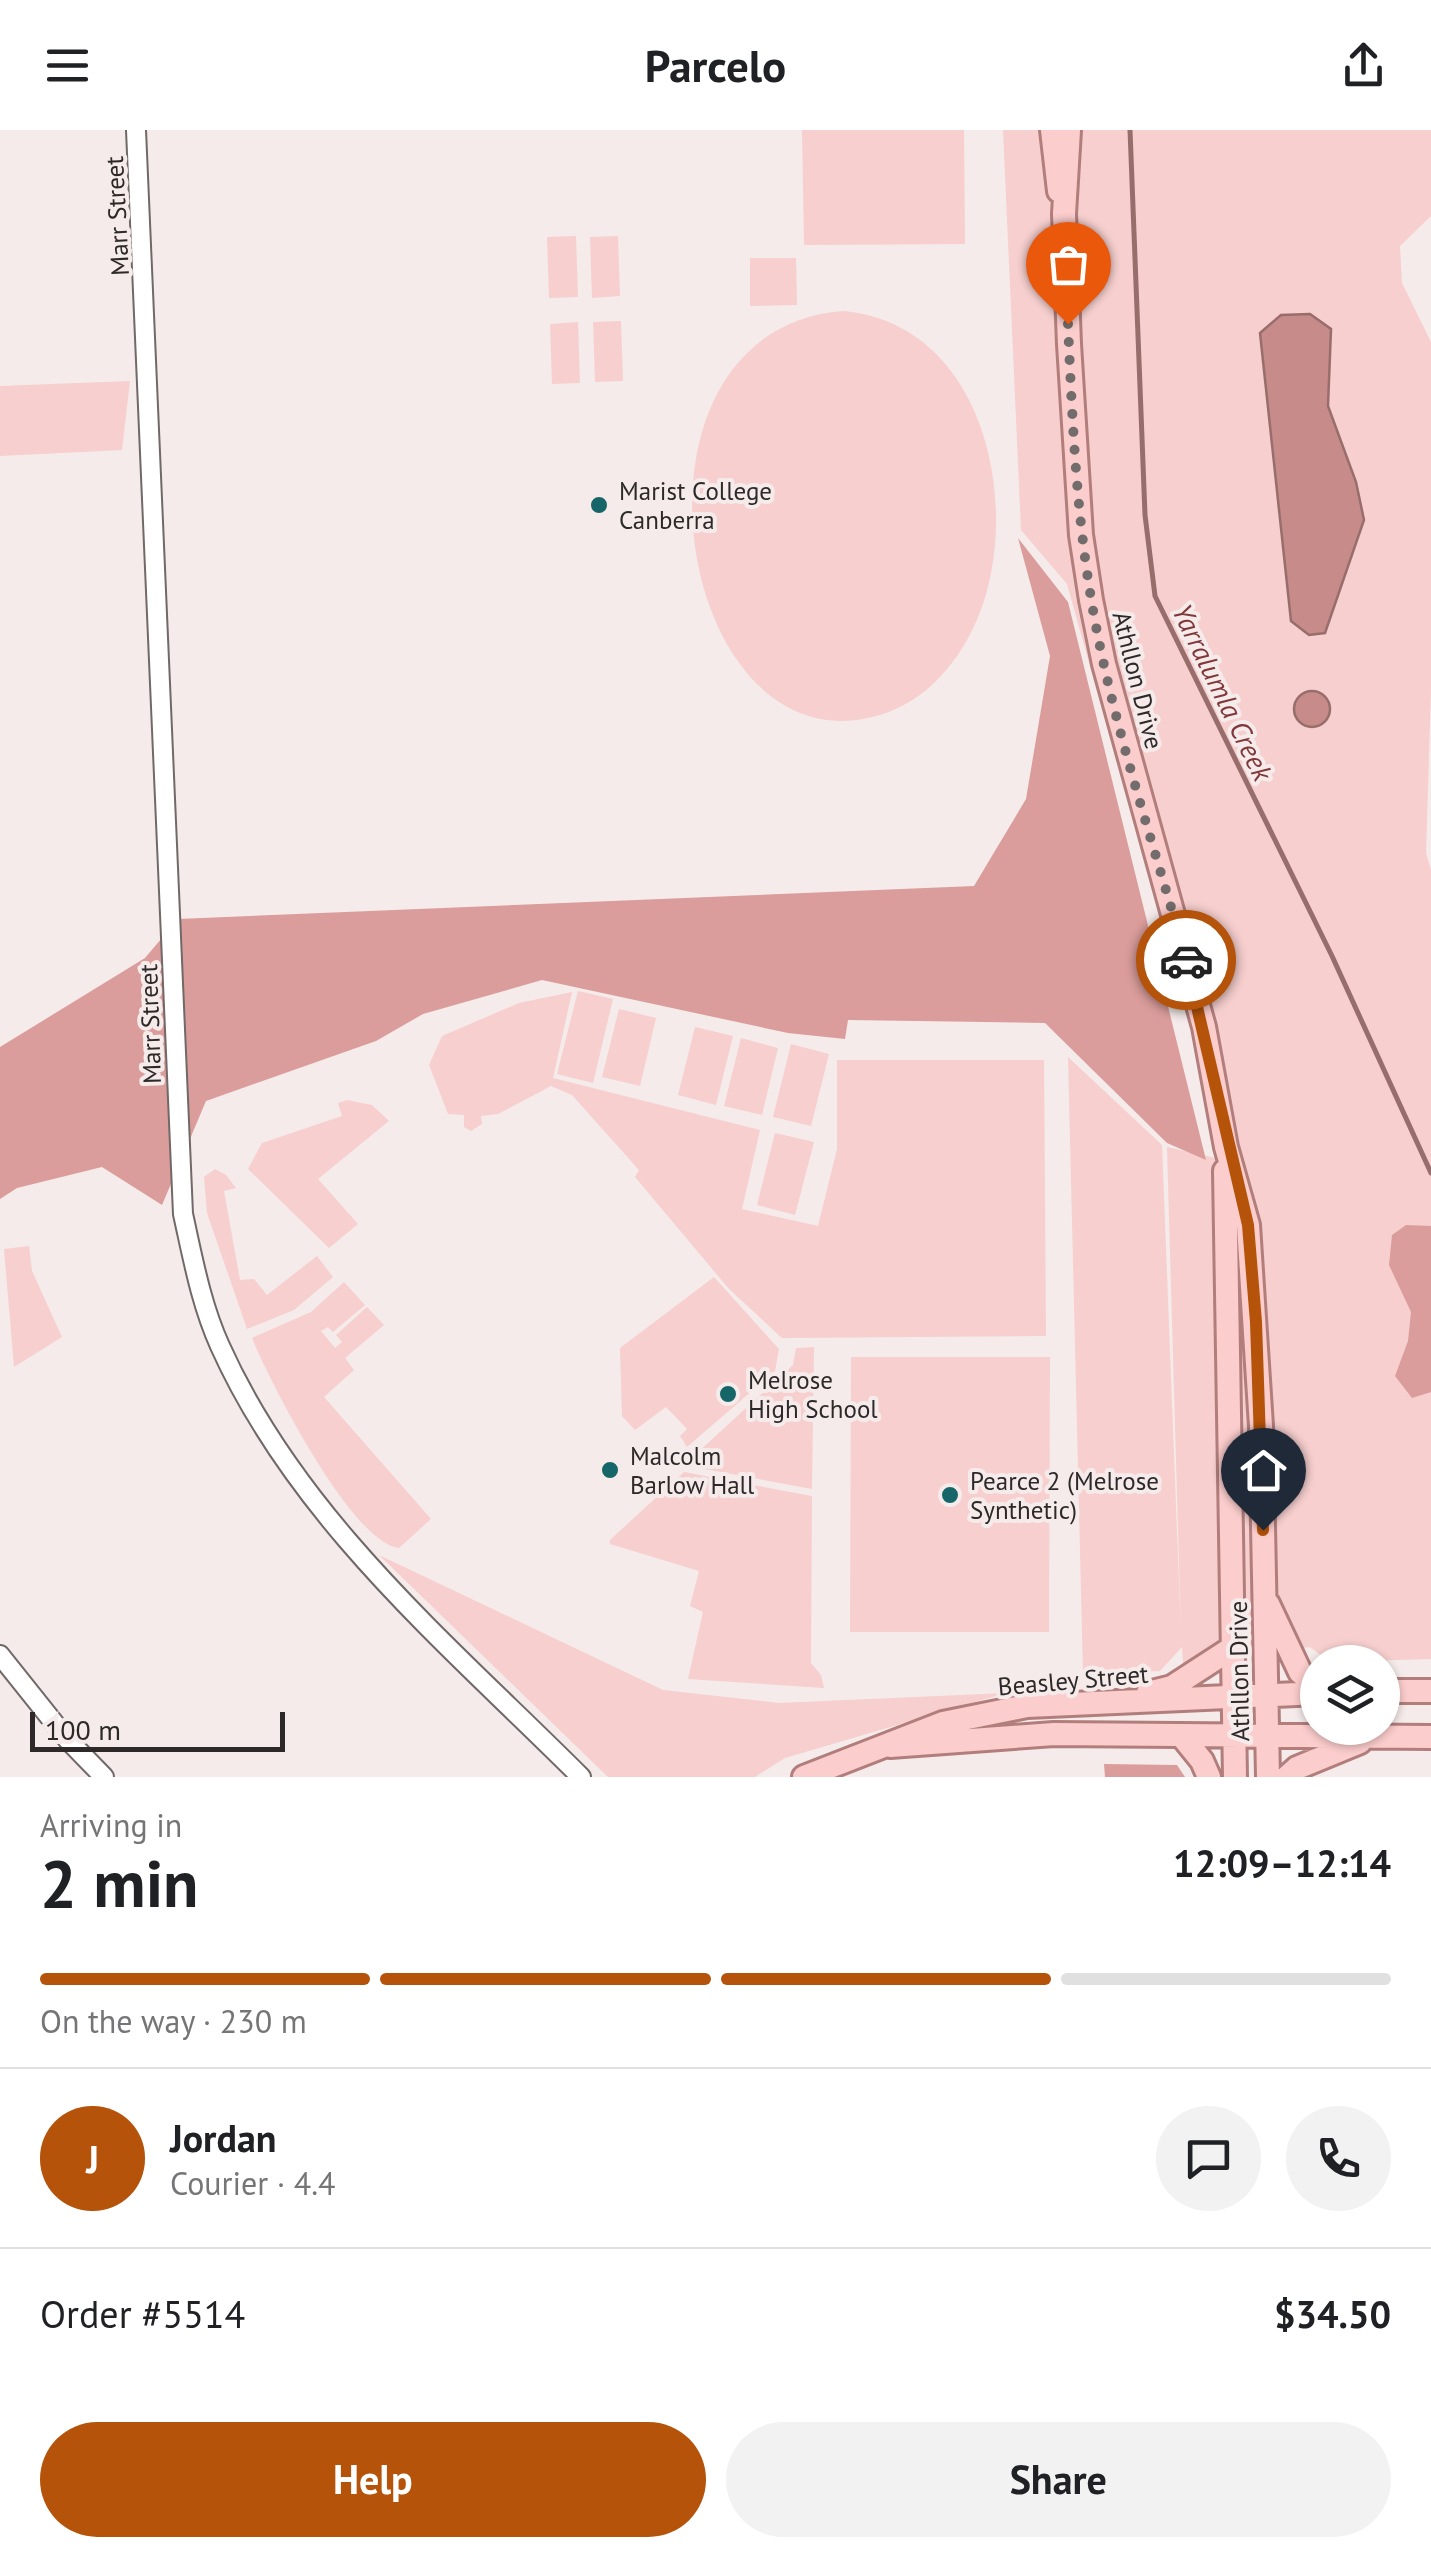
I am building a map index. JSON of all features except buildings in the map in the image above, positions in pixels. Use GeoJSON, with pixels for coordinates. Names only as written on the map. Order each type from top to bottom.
{"type":"FeatureCollection","features":[{"type":"Feature","properties":{"kind":"main road","name":"Athllon Drive"},"geometry":{"type":"LineString","coordinates":[[1052,130],[1064,214],[1081,535],[1104,664],[1204,1028],[1226,1147],[1248,1225],[1256,1322],[1268,1777]]}},
{"type":"Feature","properties":{"kind":"main road","name":"Athllon Drive"},"geometry":{"type":"LineString","coordinates":[[1064,214],[1069,130]]}},
{"type":"Feature","properties":{"kind":"main road","name":"Athllon Drive"},"geometry":{"type":"LineString","coordinates":[[1226,1147],[1223,1226],[1235,1777]]}},
{"type":"Feature","properties":{"kind":"main road"},"geometry":{"type":"LineString","coordinates":[[1264,1596],[1300,1672]]}},
{"type":"Feature","properties":{"kind":"main road"},"geometry":{"type":"LineString","coordinates":[[1116,1702],[1172,1687],[1232,1648]]}},
{"type":"Feature","properties":{"kind":"main road"},"geometry":{"type":"LineString","coordinates":[[1400,1692],[1431,1691]]}},
{"type":"Feature","properties":{"kind":"main road","name":"Beasley Street"},"geometry":{"type":"LineString","coordinates":[[804,1777],[944,1723],[1027,1706],[1300,1692]]}},
{"type":"Feature","properties":{"kind":"main road","name":"Beasley Street"},"geometry":{"type":"LineString","coordinates":[[890,1746],[1054,1734],[1300,1736]]}},
{"type":"Feature","properties":{"kind":"main road"},"geometry":{"type":"LineString","coordinates":[[1181,1735],[1202,1761],[1208,1777]]}},
{"type":"Feature","properties":{"kind":"main road","name":"Beasley Street"},"geometry":{"type":"LineString","coordinates":[[1400,1737],[1431,1737]]}},
{"type":"Feature","properties":{"kind":"main road"},"geometry":{"type":"LineString","coordinates":[[1288,1777],[1297,1768],[1353,1745]]}},
{"type":"Feature","properties":{"kind":"street","name":"Marr Street"},"geometry":{"type":"LineString","coordinates":[[136,130],[183,1214],[199,1289],[248,1405],[293,1476],[370,1567],[581,1777]]}},
{"type":"Feature","properties":{"kind":"street"},"geometry":{"type":"LineString","coordinates":[[0,1654],[67,1739],[104,1777]]}},
{"type":"Feature","properties":{"kind":"shaded area"},"geometry":{"type":"Polygon","coordinates":[[[802,130],[964,130],[965,244],[804,245],[802,130]]]}},
{"type":"Feature","properties":{"kind":"shaded area"},"geometry":{"type":"Polygon","coordinates":[[[1003,130],[1431,130],[1431,216],[1400,246],[1402,283],[1431,342],[1431,689],[1426,853],[1431,870],[1431,1659],[1400,1660],[1400,1645],[1300,1645],[1300,1648],[1183,1663],[1182,1647],[1160,1671],[1083,1674],[1068,1057],[1162,1145],[1181,1634],[1167,1147],[1220,1159],[1204,1075],[1067,584],[1021,530],[1003,130]]]}},
{"type":"Feature","properties":{"kind":"shaded area"},"geometry":{"type":"Polygon","coordinates":[[[576,236],[578,297],[549,298],[547,237],[576,236]]]}},
{"type":"Feature","properties":{"kind":"shaded area"},"geometry":{"type":"Polygon","coordinates":[[[618,236],[620,296],[592,298],[590,237],[618,236]]]}},
{"type":"Feature","properties":{"kind":"shaded area"},"geometry":{"type":"Polygon","coordinates":[[[750,258],[796,258],[797,305],[750,306],[750,258]]]}},
{"type":"Feature","properties":{"kind":"shaded area"},"geometry":{"type":"Polygon","coordinates":[[[843,311],[890,322],[928,346],[957,380],[978,420],[991,466],[996,513],[993,560],[983,604],[968,638],[934,683],[886,713],[814,717],[757,684],[716,623],[695,546],[695,466],[718,392],[767,337],[843,311]]]}},
{"type":"Feature","properties":{"kind":"shaded area"},"geometry":{"type":"Polygon","coordinates":[[[1310,314],[1331,329],[1328,406],[1356,482],[1364,520],[1325,633],[1309,635],[1291,621],[1260,333],[1281,315],[1310,314]]]}},
{"type":"Feature","properties":{"kind":"shaded area"},"geometry":{"type":"Polygon","coordinates":[[[621,321],[623,381],[595,382],[593,322],[621,321]]]}},
{"type":"Feature","properties":{"kind":"shaded area"},"geometry":{"type":"Polygon","coordinates":[[[578,322],[580,383],[552,384],[550,324],[578,322]]]}},
{"type":"Feature","properties":{"kind":"shaded area"},"geometry":{"type":"Polygon","coordinates":[[[130,381],[122,450],[0,456],[0,386],[130,381]]]}},
{"type":"Feature","properties":{"kind":"shaded area"},"geometry":{"type":"Polygon","coordinates":[[[1018,538],[1068,602],[1206,1160],[1167,1143],[1045,1023],[848,1020],[845,1039],[788,1033],[542,980],[423,1014],[376,1041],[206,1101],[162,1205],[102,1167],[17,1188],[0,1199],[0,1047],[145,958],[178,919],[974,886],[1026,799],[1050,656],[1018,538]]]}},
{"type":"Feature","properties":{"kind":"shaded area"},"geometry":{"type":"Polygon","coordinates":[[[1312,691],[1325,696],[1330,709],[1325,722],[1312,727],[1299,722],[1294,709],[1299,696],[1312,691]]]}},
{"type":"Feature","properties":{"kind":"shaded area"},"geometry":{"type":"Polygon","coordinates":[[[578,991],[613,999],[593,1083],[557,1074],[578,991]]]}},
{"type":"Feature","properties":{"kind":"shaded area"},"geometry":{"type":"Polygon","coordinates":[[[572,992],[553,1078],[760,1130],[742,1209],[818,1226],[837,1149],[837,1060],[1044,1060],[1046,1336],[782,1338],[729,1289],[635,1177],[639,1170],[572,1095],[551,1086],[498,1114],[481,1116],[482,1124],[471,1131],[464,1127],[464,1115],[448,1114],[429,1065],[442,1036],[519,1003],[572,992]]]}},
{"type":"Feature","properties":{"kind":"shaded area"},"geometry":{"type":"Polygon","coordinates":[[[619,1009],[656,1018],[640,1086],[602,1077],[619,1009]]]}},
{"type":"Feature","properties":{"kind":"shaded area"},"geometry":{"type":"Polygon","coordinates":[[[695,1027],[733,1036],[716,1105],[678,1095],[695,1027]]]}},
{"type":"Feature","properties":{"kind":"shaded area"},"geometry":{"type":"Polygon","coordinates":[[[741,1038],[778,1048],[762,1115],[724,1106],[741,1038]]]}},
{"type":"Feature","properties":{"kind":"shaded area"},"geometry":{"type":"Polygon","coordinates":[[[791,1044],[829,1054],[811,1126],[773,1117],[791,1044]]]}},
{"type":"Feature","properties":{"kind":"shaded area"},"geometry":{"type":"Polygon","coordinates":[[[347,1100],[372,1105],[389,1121],[318,1179],[358,1224],[329,1248],[248,1169],[262,1143],[342,1116],[338,1103],[347,1100]]]}},
{"type":"Feature","properties":{"kind":"shaded area"},"geometry":{"type":"Polygon","coordinates":[[[775,1133],[814,1142],[795,1215],[757,1205],[775,1133]]]}},
{"type":"Feature","properties":{"kind":"shaded area"},"geometry":{"type":"Polygon","coordinates":[[[215,1169],[236,1188],[224,1191],[240,1280],[254,1279],[267,1295],[317,1256],[333,1277],[294,1310],[247,1329],[207,1213],[204,1177],[215,1169]]]}},
{"type":"Feature","properties":{"kind":"shaded area"},"geometry":{"type":"Polygon","coordinates":[[[1406,1225],[1431,1226],[1431,1392],[1412,1398],[1395,1376],[1408,1341],[1411,1312],[1389,1265],[1392,1235],[1406,1225]]]}},
{"type":"Feature","properties":{"kind":"shaded area"},"geometry":{"type":"Polygon","coordinates":[[[29,1246],[32,1271],[62,1337],[14,1367],[4,1249],[29,1246]]]}},
{"type":"Feature","properties":{"kind":"shaded area"},"geometry":{"type":"Polygon","coordinates":[[[714,1277],[779,1349],[775,1371],[687,1447],[680,1436],[687,1429],[666,1407],[635,1430],[622,1416],[620,1348],[714,1277]]]}},
{"type":"Feature","properties":{"kind":"shaded area"},"geometry":{"type":"Polygon","coordinates":[[[344,1282],[365,1305],[333,1332],[328,1327],[321,1331],[335,1348],[342,1342],[336,1335],[367,1307],[384,1325],[345,1358],[354,1370],[324,1397],[431,1519],[399,1548],[380,1539],[337,1491],[294,1422],[252,1338],[311,1312],[344,1282]]]}},
{"type":"Feature","properties":{"kind":"shaded area"},"geometry":{"type":"Polygon","coordinates":[[[814,1347],[812,1489],[684,1465],[793,1365],[796,1348],[814,1347]]]}},
{"type":"Feature","properties":{"kind":"shaded area","name":"Pearce 2 (Melrose Synthetic)"},"geometry":{"type":"Polygon","coordinates":[[[851,1357],[1050,1357],[1049,1632],[850,1632],[851,1357]]]}},
{"type":"Feature","properties":{"kind":"shaded area"},"geometry":{"type":"Polygon","coordinates":[[[684,1472],[812,1496],[811,1663],[821,1675],[824,1688],[688,1679],[703,1612],[690,1606],[699,1571],[610,1544],[684,1472]]]}},
{"type":"Feature","properties":{"kind":"shaded area"},"geometry":{"type":"Polygon","coordinates":[[[379,1555],[663,1690],[779,1703],[1006,1693],[785,1758],[755,1777],[608,1777],[379,1555]]]}},
{"type":"Feature","properties":{"kind":"shaded area"},"geometry":{"type":"Polygon","coordinates":[[[1104,1764],[1177,1765],[1185,1777],[1105,1777],[1104,1764]]]}},
{"type":"Feature","properties":{"kind":"waterway","name":"Yarralumla Creek"},"geometry":{"type":"LineString","coordinates":[[1130,130],[1145,515],[1155,596],[1332,956],[1431,1173]]}},
{"type":"Feature","properties":{"kind":"way so far"},"geometry":{"type":"LineString","coordinates":[[1068,324],[1081,535],[1091,600],[1130,764],[1186,960]]}},
{"type":"Feature","properties":{"kind":"place","name":"Marist College Canberra"},"geometry":{"type":"Point","coordinates":[599,505]}},
{"type":"Feature","properties":{"kind":"place","name":"Melrose High School"},"geometry":{"type":"Point","coordinates":[728,1394]}},
{"type":"Feature","properties":{"kind":"place","name":"Malcolm Barlow Hall"},"geometry":{"type":"Point","coordinates":[610,1470]}},
{"type":"Feature","properties":{"kind":"place","name":"Pearce 2 (Melrose Synthetic)"},"geometry":{"type":"Point","coordinates":[950,1495]}},
{"type":"Feature","properties":{"kind":"route"},"geometry":{"type":"LineString","coordinates":[[1186,960],[1204,1028],[1226,1147],[1248,1225],[1256,1322],[1263,1530]]}}]}
